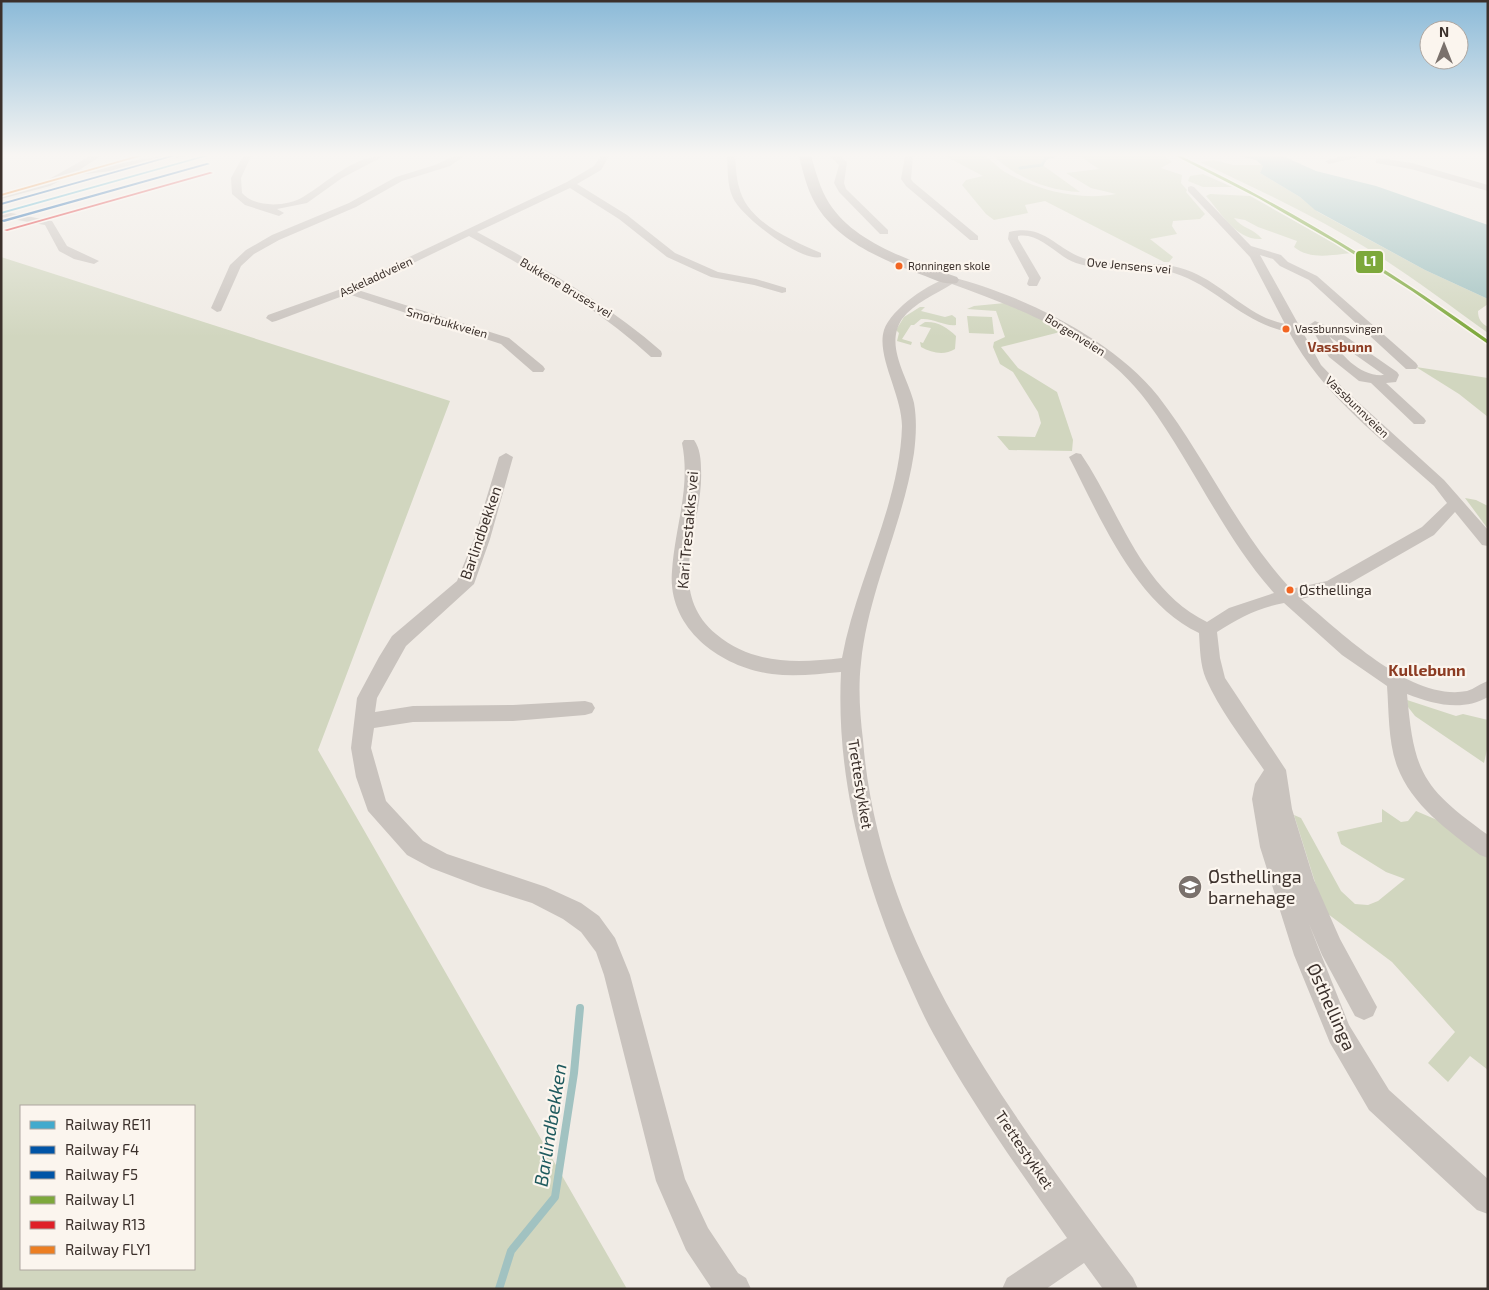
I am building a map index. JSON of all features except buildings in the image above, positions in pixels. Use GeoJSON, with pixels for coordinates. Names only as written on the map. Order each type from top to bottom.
{"type":"FeatureCollection","features":[{"type":"Feature","properties":{"kind":"street"},"geometry":{"type":"LineString","coordinates":[[12,216],[48,223],[54,228],[58,244],[67,251],[94,262]]}},
{"type":"Feature","properties":{"kind":"street"},"geometry":{"type":"LineString","coordinates":[[290,216],[308,223]]}},
{"type":"Feature","properties":{"kind":"street"},"geometry":{"type":"LineString","coordinates":[[217,308],[224,298],[234,268],[240,259],[282,235],[326,216]]}},
{"type":"Feature","properties":{"kind":"street","name":"Askeladdveien"},"geometry":{"type":"LineString","coordinates":[[272,318],[348,290],[502,216]]}},
{"type":"Feature","properties":{"kind":"street"},"geometry":{"type":"LineString","coordinates":[[622,216],[670,255],[714,275],[756,282],[782,290]]}},
{"type":"Feature","properties":{"kind":"street"},"geometry":{"type":"LineString","coordinates":[[754,216],[786,241],[817,255]]}},
{"type":"Feature","properties":{"kind":"street","name":"Borgenveien"},"geometry":{"type":"LineString","coordinates":[[833,216],[870,244],[951,280],[1010,300],[1049,318],[1088,342],[1124,368],[1152,398],[1249,551],[1286,595],[1349,650],[1396,683]]}},
{"type":"Feature","properties":{"kind":"street"},"geometry":{"type":"LineString","coordinates":[[868,216],[884,232]]}},
{"type":"Feature","properties":{"kind":"street"},"geometry":{"type":"LineString","coordinates":[[948,216],[974,238]]}},
{"type":"Feature","properties":{"kind":"street","name":"Vassbunnveien"},"geometry":{"type":"LineString","coordinates":[[1217,216],[1247,248],[1267,277],[1316,367],[1340,394],[1433,477],[1458,504],[1488,542]]}},
{"type":"Feature","properties":{"kind":"street"},"geometry":{"type":"LineString","coordinates":[[1034,226],[1068,248],[1068,255]]}},
{"type":"Feature","properties":{"kind":"street","name":"Bukkene Bruses vei"},"geometry":{"type":"LineString","coordinates":[[469,232],[602,308],[635,334],[656,354]]}},
{"type":"Feature","properties":{"kind":"street","name":"Ove Jensens vei"},"geometry":{"type":"LineString","coordinates":[[1033,284],[1035,278],[1013,239],[1013,234],[1026,232],[1034,234],[1068,255],[1096,265],[1140,264],[1176,270],[1201,281],[1261,320],[1275,326],[1294,329]]}},
{"type":"Feature","properties":{"kind":"street"},"geometry":{"type":"LineString","coordinates":[[1247,248],[1277,257],[1284,264],[1313,278],[1411,366]]}},
{"type":"Feature","properties":{"kind":"street","name":"Trettestykket"},"geometry":{"type":"LineString","coordinates":[[951,280],[910,306],[896,319],[891,330],[891,356],[908,408],[908,442],[904,467],[864,606],[851,664],[852,750],[862,818],[887,898],[935,1010],[991,1102],[1122,1289]]}},
{"type":"Feature","properties":{"kind":"street","name":"Smørbukkveien"},"geometry":{"type":"LineString","coordinates":[[348,290],[404,310],[505,341],[538,369]]}},
{"type":"Feature","properties":{"kind":"street"},"geometry":{"type":"LineString","coordinates":[[1375,380],[1385,381],[1391,379],[1392,375],[1334,334],[1315,325],[1334,354],[1364,378],[1375,380],[1419,420]]}},
{"type":"Feature","properties":{"kind":"street","name":"Kari Trestakks vei"},"geometry":{"type":"LineString","coordinates":[[689,443],[695,468],[680,590],[693,624],[726,653],[773,668],[804,669],[851,664]]}},
{"type":"Feature","properties":{"kind":"street","name":"Barlindbekken"},"geometry":{"type":"LineString","coordinates":[[506,457],[482,539],[464,584],[399,641],[388,657],[367,698],[361,748],[367,778],[376,805],[415,848],[439,861],[481,877],[538,894],[572,911],[590,924],[606,946],[617,976],[671,1181],[697,1239],[728,1284],[735,1289]]}},
{"type":"Feature","properties":{"kind":"street"},"geometry":{"type":"LineString","coordinates":[[1076,457],[1135,560],[1150,581],[1181,615],[1208,630],[1235,612],[1286,595],[1315,592],[1347,578],[1428,531],[1450,508],[1458,504]]}},
{"type":"Feature","properties":{"kind":"street","name":"Østhellinga"},"geometry":{"type":"LineString","coordinates":[[1208,630],[1210,658],[1216,678],[1235,712],[1275,770],[1281,809],[1302,880],[1331,947],[1364,1007]]}},
{"type":"Feature","properties":{"kind":"street"},"geometry":{"type":"LineString","coordinates":[[1488,688],[1471,698],[1445,697],[1436,696],[1396,683],[1400,730],[1408,767],[1419,786],[1432,801],[1466,832],[1488,848]]}},
{"type":"Feature","properties":{"kind":"street"},"geometry":{"type":"LineString","coordinates":[[363,722],[413,714],[513,713],[585,708]]}},
{"type":"Feature","properties":{"kind":"street","name":"Østhellinga"},"geometry":{"type":"LineString","coordinates":[[1275,770],[1266,784],[1263,799],[1271,848],[1307,955],[1338,1034],[1379,1100],[1488,1199]]}},
{"type":"Feature","properties":{"kind":"street"},"geometry":{"type":"LineString","coordinates":[[1018,1289],[1088,1242]]}},
{"type":"Feature","properties":{"kind":"green space"},"geometry":{"type":"Polygon","coordinates":[[[989,216],[1012,216],[994,220],[989,216]]]}},
{"type":"Feature","properties":{"kind":"green space"},"geometry":{"type":"Polygon","coordinates":[[[1075,216],[1203,216],[1200,219],[1173,221],[1172,226],[1177,234],[1150,239],[1173,257],[1169,262],[1164,262],[1075,216]]]}},
{"type":"Feature","properties":{"kind":"green space"},"geometry":{"type":"Polygon","coordinates":[[[1223,216],[1286,216],[1352,253],[1321,256],[1307,254],[1294,247],[1297,241],[1258,227],[1245,220],[1234,218],[1262,239],[1245,236],[1223,216]]]}},
{"type":"Feature","properties":{"kind":"green space"},"geometry":{"type":"Polygon","coordinates":[[[1310,216],[1326,216],[1425,270],[1488,299],[1488,304],[1478,311],[1480,320],[1488,327],[1488,333],[1407,274],[1310,216]]]}},
{"type":"Feature","properties":{"kind":"green space"},"geometry":{"type":"Polygon","coordinates":[[[1,257],[450,401],[318,750],[627,1289],[1,1289],[1,257]]]}},
{"type":"Feature","properties":{"kind":"green space"},"geometry":{"type":"Polygon","coordinates":[[[1005,303],[1040,318],[1060,332],[1001,347],[1018,368],[1057,392],[1073,440],[1072,451],[1009,450],[997,436],[1035,437],[1041,423],[1038,412],[1013,372],[1000,364],[993,347],[994,342],[1005,337],[996,311],[967,309],[974,306],[1005,303]]]}},
{"type":"Feature","properties":{"kind":"green space"},"geometry":{"type":"Polygon","coordinates":[[[920,307],[925,307],[921,311],[945,317],[952,315],[956,318],[956,325],[921,319],[914,325],[911,325],[902,339],[912,342],[911,345],[897,341],[899,333],[896,330],[904,317],[920,307]]]}},
{"type":"Feature","properties":{"kind":"green space"},"geometry":{"type":"Polygon","coordinates":[[[967,316],[992,317],[994,334],[969,333],[967,316]]]}},
{"type":"Feature","properties":{"kind":"green space"},"geometry":{"type":"Polygon","coordinates":[[[925,322],[938,324],[953,333],[956,336],[955,349],[938,353],[921,347],[920,342],[923,343],[931,328],[919,326],[925,322]]]}},
{"type":"Feature","properties":{"kind":"green space"},"geometry":{"type":"Polygon","coordinates":[[[1416,367],[1488,378],[1488,417],[1459,394],[1416,367]]]}},
{"type":"Feature","properties":{"kind":"green space"},"geometry":{"type":"Polygon","coordinates":[[[1465,498],[1476,500],[1488,506],[1488,529],[1465,498]]]}},
{"type":"Feature","properties":{"kind":"green space"},"geometry":{"type":"Polygon","coordinates":[[[1407,700],[1456,716],[1463,714],[1488,720],[1488,745],[1484,763],[1415,716],[1408,707],[1407,700]]]}},
{"type":"Feature","properties":{"kind":"green space"},"geometry":{"type":"Polygon","coordinates":[[[1382,809],[1401,822],[1408,821],[1416,811],[1449,825],[1488,853],[1488,1070],[1470,1056],[1448,1082],[1428,1063],[1455,1032],[1392,962],[1324,911],[1294,815],[1301,818],[1341,891],[1355,904],[1368,905],[1378,901],[1405,879],[1386,872],[1341,844],[1337,832],[1382,822],[1382,809]]]}},
{"type":"Feature","properties":{"kind":"water"},"geometry":{"type":"Polygon","coordinates":[[[1326,216],[1463,216],[1488,225],[1488,299],[1425,270],[1326,216]]]}},
{"type":"Feature","properties":{"kind":"waterway","name":"Barlindbekken"},"geometry":{"type":"LineString","coordinates":[[499,1289],[511,1251],[555,1197],[574,1073],[580,1008]]}},
{"type":"Feature","properties":{"kind":"rail line","name":"F4"},"geometry":{"type":"LineString","coordinates":[[3,221],[20,216]]}},
{"type":"Feature","properties":{"kind":"rail line","name":"R13"},"geometry":{"type":"LineString","coordinates":[[6,230],[56,216]]}},
{"type":"Feature","properties":{"kind":"rail line","name":"L1"},"geometry":{"type":"LineString","coordinates":[[1294,216],[1376,265],[1488,343]]}},
{"type":"Feature","properties":{"kind":"place","name":"Rønningen skole"},"geometry":{"type":"Point","coordinates":[899,266]}},
{"type":"Feature","properties":{"kind":"place","name":"Vassbunnsvingen"},"geometry":{"type":"Point","coordinates":[1286,329]}},
{"type":"Feature","properties":{"kind":"place","name":"Østhellinga"},"geometry":{"type":"Point","coordinates":[1290,590]}},
{"type":"Feature","properties":{"kind":"place","name":"Østhellinga barnehage"},"geometry":{"type":"Point","coordinates":[1190,887]}},
{"type":"Feature","properties":{"kind":"district","name":"Vassbunn"},"geometry":{"type":"Point","coordinates":[1340,347]}},
{"type":"Feature","properties":{"kind":"district","name":"Kullebunn"},"geometry":{"type":"Point","coordinates":[1427,670]}}]}
